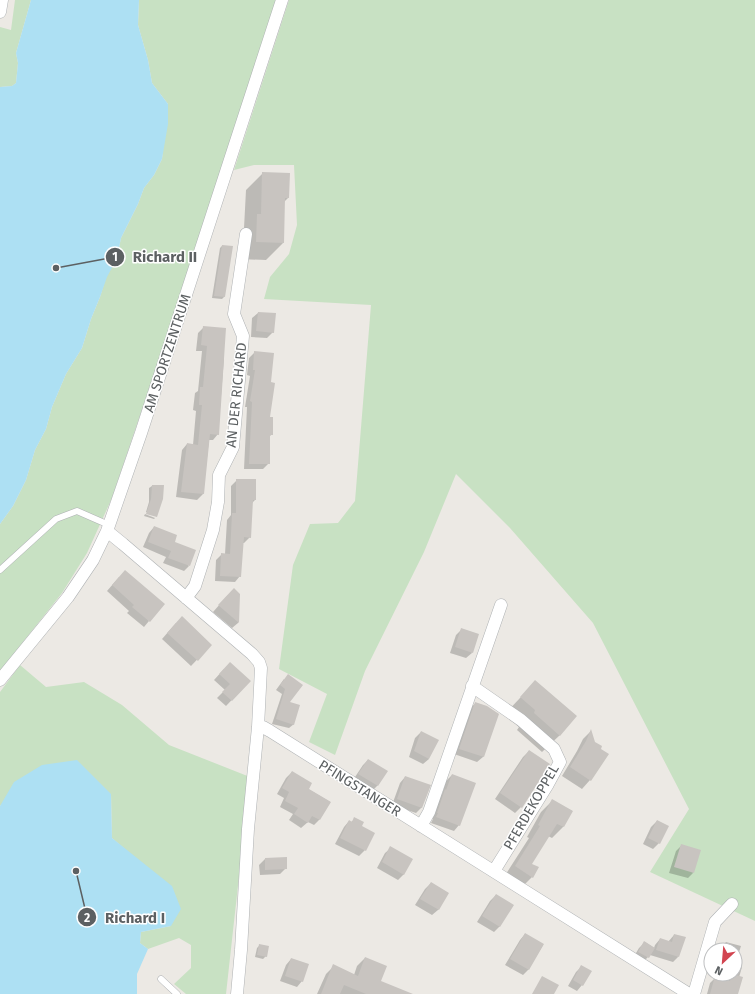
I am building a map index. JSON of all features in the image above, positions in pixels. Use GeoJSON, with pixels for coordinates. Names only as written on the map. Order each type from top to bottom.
{"type":"FeatureCollection","features":[{"type":"Feature","properties":{"kind":"street"},"geometry":{"type":"LineString","coordinates":[[0,12],[2,0]]}},
{"type":"Feature","properties":{"kind":"street","name":"AM SPORTZENTRUM"},"geometry":{"type":"LineString","coordinates":[[0,680],[68,597],[93,560],[108,528],[146,418],[282,0]]}},
{"type":"Feature","properties":{"kind":"street","name":"AN DER RICHARD"},"geometry":{"type":"LineString","coordinates":[[186,598],[194,586],[214,530],[218,502],[219,475],[233,448],[243,336],[234,314],[246,234]]}},
{"type":"Feature","properties":{"kind":"street"},"geometry":{"type":"LineString","coordinates":[[108,528],[186,598],[252,654],[259,662],[261,668],[262,674],[248,829],[237,994]]}},
{"type":"Feature","properties":{"kind":"street"},"geometry":{"type":"LineString","coordinates":[[422,826],[429,812],[501,605]]}},
{"type":"Feature","properties":{"kind":"street","name":"PFERDEKOPPEL"},"geometry":{"type":"LineString","coordinates":[[472,686],[520,720],[554,749],[560,762],[548,784],[494,870]]}},
{"type":"Feature","properties":{"kind":"street","name":"PFINGSTANGER"},"geometry":{"type":"LineString","coordinates":[[258,727],[263,727],[270,731],[494,870],[689,994]]}},
{"type":"Feature","properties":{"kind":"street"},"geometry":{"type":"LineString","coordinates":[[694,994],[715,922],[732,904]]}},
{"type":"Feature","properties":{"kind":"lane"},"geometry":{"type":"LineString","coordinates":[[0,570],[56,519],[77,511],[108,528]]}},
{"type":"Feature","properties":{"kind":"lane"},"geometry":{"type":"LineString","coordinates":[[161,979],[177,994]]}},
{"type":"Feature","properties":{"kind":"green space"},"geometry":{"type":"Polygon","coordinates":[[[15,0],[31,0],[16,53],[18,63],[16,83],[12,86],[0,87],[0,27],[11,30],[15,0]]]}},
{"type":"Feature","properties":{"kind":"green space"},"geometry":{"type":"Polygon","coordinates":[[[139,0],[276,0],[179,300],[112,498],[87,553],[62,593],[0,671],[0,524],[13,506],[26,480],[35,450],[46,429],[52,407],[66,374],[82,348],[106,277],[117,258],[121,238],[138,204],[144,188],[154,175],[162,159],[168,104],[152,83],[148,60],[138,25],[139,0]]]}},
{"type":"Feature","properties":{"kind":"green space"},"geometry":{"type":"Polygon","coordinates":[[[289,0],[755,0],[755,921],[650,872],[689,809],[593,623],[510,528],[456,474],[424,552],[365,671],[335,755],[309,742],[327,694],[279,669],[293,565],[310,524],[338,523],[355,501],[371,305],[264,299],[270,277],[289,254],[297,225],[294,165],[254,165],[234,170],[289,0]]]}},
{"type":"Feature","properties":{"kind":"green space"},"geometry":{"type":"Polygon","coordinates":[[[20,665],[46,687],[84,682],[122,705],[169,745],[250,777],[226,994],[186,994],[174,984],[191,968],[191,945],[179,938],[148,949],[140,943],[141,932],[171,926],[133,856],[112,838],[111,794],[3,803],[0,806],[0,692],[20,665]]]}},
{"type":"Feature","properties":{"kind":"water"},"geometry":{"type":"Polygon","coordinates":[[[31,0],[139,0],[138,25],[148,60],[152,83],[168,104],[168,124],[162,159],[154,175],[144,188],[138,204],[121,238],[117,258],[107,277],[82,348],[66,374],[52,407],[46,429],[35,450],[26,480],[13,506],[0,524],[0,87],[12,86],[16,83],[18,63],[16,53],[31,0]]]}},
{"type":"Feature","properties":{"kind":"water"},"geometry":{"type":"Polygon","coordinates":[[[77,760],[111,794],[112,838],[172,886],[181,909],[171,926],[141,932],[140,943],[148,949],[137,974],[137,994],[0,994],[0,806],[14,782],[42,765],[77,760]]]}},
{"type":"Feature","properties":{"kind":"building"},"geometry":{"type":"Polygon","coordinates":[[[262,172],[290,173],[289,198],[285,198],[284,243],[256,242],[257,214],[261,214],[262,172]]]}},
{"type":"Feature","properties":{"kind":"building"},"geometry":{"type":"Polygon","coordinates":[[[222,245],[233,246],[225,297],[214,296],[222,245]]]}},
{"type":"Feature","properties":{"kind":"building"},"geometry":{"type":"Polygon","coordinates":[[[258,312],[276,313],[274,333],[256,331],[258,312]]]}},
{"type":"Feature","properties":{"kind":"building"},"geometry":{"type":"Polygon","coordinates":[[[203,326],[226,328],[219,435],[210,434],[204,494],[181,492],[187,443],[198,445],[202,405],[199,405],[200,387],[203,387],[207,346],[201,345],[203,326]]]}},
{"type":"Feature","properties":{"kind":"building"},"geometry":{"type":"Polygon","coordinates":[[[254,351],[274,353],[271,382],[275,383],[270,417],[273,417],[273,435],[270,435],[270,464],[249,464],[252,402],[250,401],[255,370],[253,370],[254,351]]]}},
{"type":"Feature","properties":{"kind":"building"},"geometry":{"type":"Polygon","coordinates":[[[236,479],[256,479],[256,500],[253,500],[251,538],[244,537],[241,577],[220,576],[221,553],[230,554],[232,513],[236,513],[236,479]]]}},
{"type":"Feature","properties":{"kind":"building"},"geometry":{"type":"Polygon","coordinates":[[[152,485],[164,485],[163,499],[157,517],[146,514],[151,499],[152,485]]]}},
{"type":"Feature","properties":{"kind":"building"},"geometry":{"type":"Polygon","coordinates":[[[154,526],[177,535],[175,542],[196,550],[190,566],[168,558],[171,551],[148,542],[154,526]]]}},
{"type":"Feature","properties":{"kind":"building"},"geometry":{"type":"Polygon","coordinates":[[[125,570],[165,604],[150,622],[132,607],[134,605],[112,585],[125,570]]]}},
{"type":"Feature","properties":{"kind":"building"},"geometry":{"type":"Polygon","coordinates":[[[234,588],[240,594],[239,623],[218,605],[234,588]]]}},
{"type":"Feature","properties":{"kind":"building"},"geometry":{"type":"Polygon","coordinates":[[[182,616],[212,645],[198,661],[167,633],[182,616]]]}},
{"type":"Feature","properties":{"kind":"building"},"geometry":{"type":"Polygon","coordinates":[[[461,628],[479,634],[473,653],[455,647],[461,628]]]}},
{"type":"Feature","properties":{"kind":"building"},"geometry":{"type":"Polygon","coordinates":[[[230,662],[251,681],[232,701],[222,692],[230,684],[219,674],[230,662]]]}},
{"type":"Feature","properties":{"kind":"building"},"geometry":{"type":"Polygon","coordinates":[[[288,674],[303,685],[290,702],[300,705],[294,725],[276,719],[285,689],[280,685],[288,674]]]}},
{"type":"Feature","properties":{"kind":"building"},"geometry":{"type":"Polygon","coordinates":[[[535,680],[577,716],[560,736],[534,713],[535,710],[520,697],[535,680]]]}},
{"type":"Feature","properties":{"kind":"building"},"geometry":{"type":"Polygon","coordinates":[[[475,702],[487,706],[499,714],[484,757],[459,749],[475,702]]]}},
{"type":"Feature","properties":{"kind":"building"},"geometry":{"type":"Polygon","coordinates":[[[591,729],[595,742],[602,746],[601,749],[609,754],[591,781],[570,767],[586,741],[591,729]]]}},
{"type":"Feature","properties":{"kind":"building"},"geometry":{"type":"Polygon","coordinates":[[[421,731],[439,740],[429,759],[414,751],[421,731]]]}},
{"type":"Feature","properties":{"kind":"building"},"geometry":{"type":"Polygon","coordinates":[[[529,750],[550,764],[522,808],[500,793],[529,750]]]}},
{"type":"Feature","properties":{"kind":"building"},"geometry":{"type":"Polygon","coordinates":[[[368,759],[388,771],[378,786],[358,774],[368,759]]]}},
{"type":"Feature","properties":{"kind":"building"},"geometry":{"type":"Polygon","coordinates":[[[292,771],[312,783],[309,789],[331,802],[320,820],[312,816],[308,823],[294,814],[298,808],[285,801],[289,792],[282,788],[292,771]]]}},
{"type":"Feature","properties":{"kind":"building"},"geometry":{"type":"Polygon","coordinates":[[[452,774],[476,783],[460,826],[436,817],[445,789],[446,790],[452,774]]]}},
{"type":"Feature","properties":{"kind":"building"},"geometry":{"type":"Polygon","coordinates":[[[405,776],[431,785],[422,808],[397,799],[405,776]]]}},
{"type":"Feature","properties":{"kind":"building"},"geometry":{"type":"Polygon","coordinates":[[[552,799],[573,811],[564,827],[557,824],[532,864],[539,867],[533,878],[515,866],[540,826],[538,825],[552,799]]]}},
{"type":"Feature","properties":{"kind":"building"},"geometry":{"type":"Polygon","coordinates":[[[354,817],[364,822],[362,826],[375,833],[366,851],[340,838],[349,820],[352,822],[354,817]]]}},
{"type":"Feature","properties":{"kind":"building"},"geometry":{"type":"Polygon","coordinates":[[[657,820],[669,826],[660,844],[648,838],[657,820]]]}},
{"type":"Feature","properties":{"kind":"building"},"geometry":{"type":"Polygon","coordinates":[[[681,844],[701,850],[694,873],[674,867],[681,844]]]}},
{"type":"Feature","properties":{"kind":"building"},"geometry":{"type":"Polygon","coordinates":[[[390,846],[413,859],[404,875],[382,862],[390,846]]]}},
{"type":"Feature","properties":{"kind":"building"},"geometry":{"type":"Polygon","coordinates":[[[287,857],[287,869],[265,870],[265,858],[287,857]]]}},
{"type":"Feature","properties":{"kind":"building"},"geometry":{"type":"Polygon","coordinates":[[[431,882],[449,893],[439,910],[420,899],[431,882]]]}},
{"type":"Feature","properties":{"kind":"building"},"geometry":{"type":"Polygon","coordinates":[[[496,894],[514,905],[500,927],[482,916],[496,894]]]}},
{"type":"Feature","properties":{"kind":"building"},"geometry":{"type":"Polygon","coordinates":[[[525,933],[544,944],[529,970],[510,959],[525,933]]]}},
{"type":"Feature","properties":{"kind":"building"},"geometry":{"type":"Polygon","coordinates":[[[674,934],[686,937],[679,957],[656,950],[660,938],[672,942],[674,934]]]}},
{"type":"Feature","properties":{"kind":"building"},"geometry":{"type":"Polygon","coordinates":[[[644,941],[655,948],[649,958],[638,952],[644,941]]]}},
{"type":"Feature","properties":{"kind":"building"},"geometry":{"type":"Polygon","coordinates":[[[259,944],[269,946],[267,957],[257,955],[259,944]]]}},
{"type":"Feature","properties":{"kind":"building"},"geometry":{"type":"Polygon","coordinates":[[[365,957],[387,966],[381,981],[413,994],[366,994],[344,985],[340,994],[321,994],[333,964],[358,976],[365,957]]]}},
{"type":"Feature","properties":{"kind":"building"},"geometry":{"type":"Polygon","coordinates":[[[291,958],[309,964],[303,982],[285,976],[291,958]]]}},
{"type":"Feature","properties":{"kind":"building"},"geometry":{"type":"Polygon","coordinates":[[[581,965],[592,971],[583,986],[573,980],[581,965]]]}},
{"type":"Feature","properties":{"kind":"building"},"geometry":{"type":"Polygon","coordinates":[[[542,976],[559,985],[554,994],[532,994],[542,976]]]}},
{"type":"Feature","properties":{"kind":"building"},"geometry":{"type":"Polygon","coordinates":[[[713,982],[742,982],[738,994],[710,994],[713,982]]]}},
{"type":"Feature","properties":{"kind":"place","name":"Richard II"},"geometry":{"type":"Point","coordinates":[56,268]}},
{"type":"Feature","properties":{"kind":"place","name":"Richard I"},"geometry":{"type":"Point","coordinates":[76,871]}}]}
